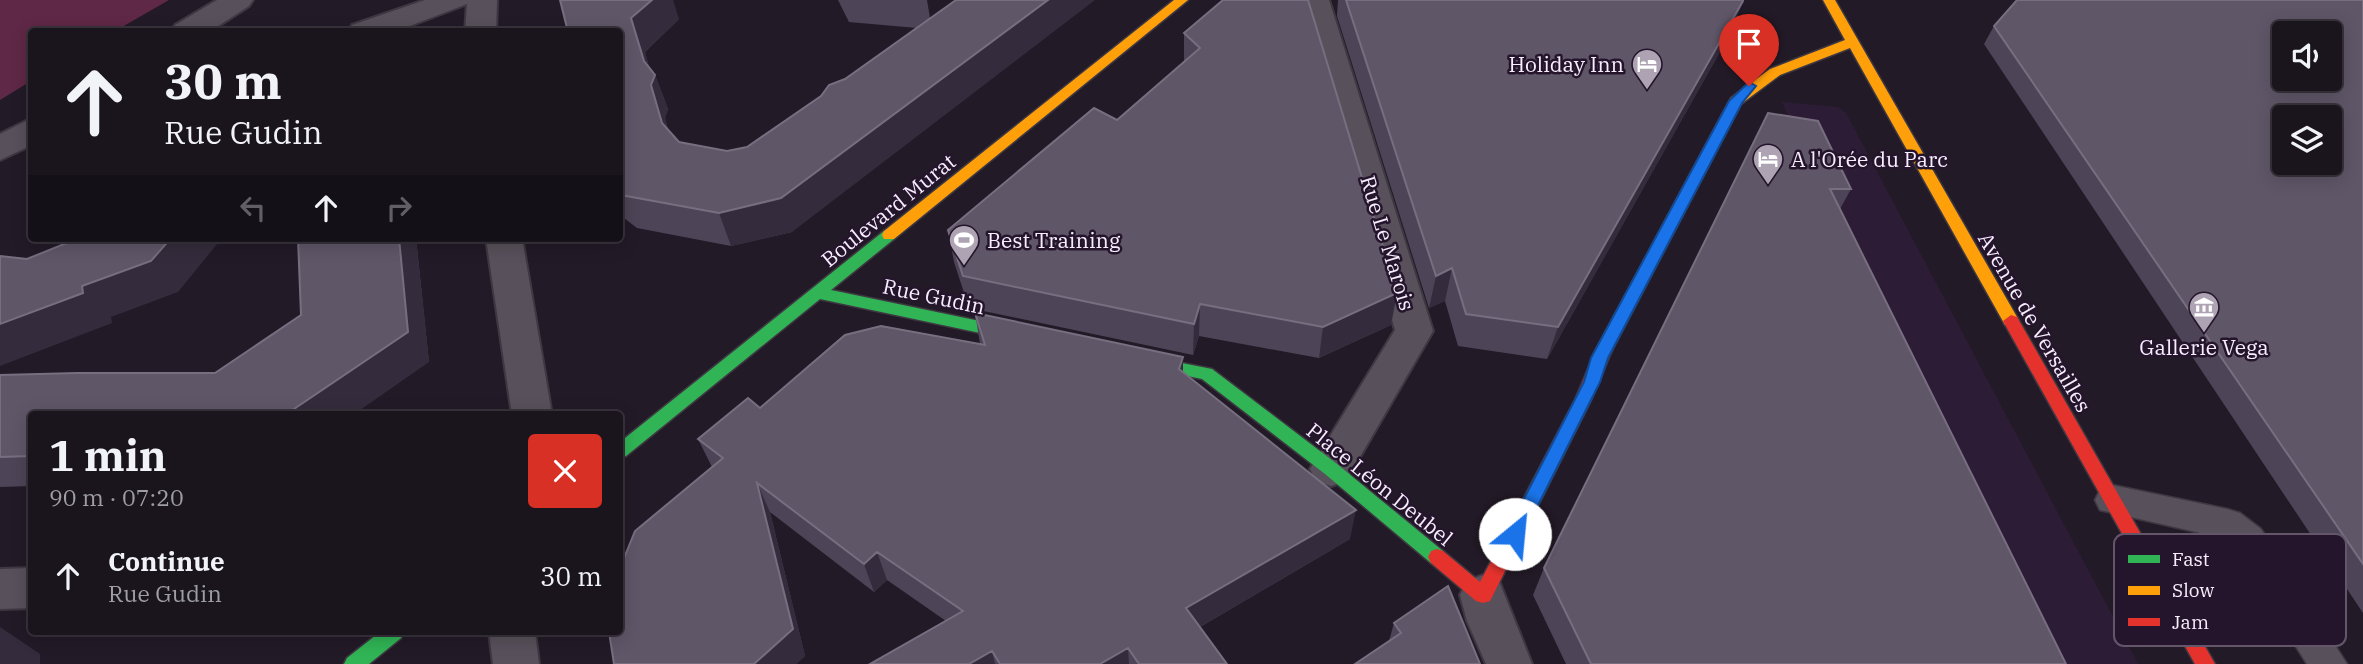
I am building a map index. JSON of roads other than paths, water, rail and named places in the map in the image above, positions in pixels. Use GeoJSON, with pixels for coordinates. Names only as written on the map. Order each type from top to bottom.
{"type":"FeatureCollection","features":[{"type":"Feature","properties":{"kind":"main road","name":"Boulevard Murat"},"geometry":{"type":"LineString","coordinates":[[623,449],[1182,0]]}},
{"type":"Feature","properties":{"kind":"main road","name":"Avenue de Versailles"},"geometry":{"type":"LineString","coordinates":[[1829,0],[2131,534]]}},
{"type":"Feature","properties":{"kind":"main road"},"geometry":{"type":"LineString","coordinates":[[1483,595],[1583,400],[1600,358],[1736,101],[1749,86],[1770,75],[1853,42]]}},
{"type":"Feature","properties":{"kind":"main road","name":"Rue Gudin"},"geometry":{"type":"LineString","coordinates":[[818,293],[1049,341]]}},
{"type":"Feature","properties":{"kind":"main road","name":"Place Léon Deubel"},"geometry":{"type":"LineString","coordinates":[[1115,355],[1206,374],[1331,469],[1483,595]]}},
{"type":"Feature","properties":{"kind":"main road"},"geometry":{"type":"LineString","coordinates":[[354,664],[390,635]]}},
{"type":"Feature","properties":{"kind":"main road","name":"Avenue de Versailles"},"geometry":{"type":"LineString","coordinates":[[2195,646],[2205,664]]}},
{"type":"Feature","properties":{"kind":"street"},"geometry":{"type":"LineString","coordinates":[[192,28],[237,0]]}},
{"type":"Feature","properties":{"kind":"street"},"geometry":{"type":"LineString","coordinates":[[374,28],[454,0]]}},
{"type":"Feature","properties":{"kind":"street"},"geometry":{"type":"LineString","coordinates":[[480,28],[482,0]]}},
{"type":"Feature","properties":{"kind":"street","name":"Rue Le Marois"},"geometry":{"type":"LineString","coordinates":[[1314,0],[1415,331],[1331,469]]}},
{"type":"Feature","properties":{"kind":"street"},"geometry":{"type":"LineString","coordinates":[[0,149],[28,131]]}},
{"type":"Feature","properties":{"kind":"street"},"geometry":{"type":"LineString","coordinates":[[0,159],[28,149]]}},
{"type":"Feature","properties":{"kind":"street"},"geometry":{"type":"LineString","coordinates":[[506,242],[530,411]]}},
{"type":"Feature","properties":{"kind":"street"},"geometry":{"type":"LineString","coordinates":[[0,589],[28,588]]}},
{"type":"Feature","properties":{"kind":"street"},"geometry":{"type":"LineString","coordinates":[[1483,595],[1490,621],[1509,664]]}},
{"type":"Feature","properties":{"kind":"street"},"geometry":{"type":"LineString","coordinates":[[512,635],[516,664]]}},
{"type":"Feature","properties":{"kind":"lane"},"geometry":{"type":"LineString","coordinates":[[2112,500],[2227,524],[2240,534]]}},
{"type":"Feature","properties":{"kind":"lane"},"geometry":{"type":"LineString","coordinates":[[2316,646],[2328,664]]}},
{"type":"Feature","properties":{"kind":"place","name":"Holiday Inn"},"geometry":{"type":"Point","coordinates":[1647,91]}},
{"type":"Feature","properties":{"kind":"place","name":"A l'Orée du Parc"},"geometry":{"type":"Point","coordinates":[1768,186]}},
{"type":"Feature","properties":{"kind":"place","name":"Best Training"},"geometry":{"type":"Point","coordinates":[964,267]}},
{"type":"Feature","properties":{"kind":"place","name":"Gallerie Vega"},"geometry":{"type":"Point","coordinates":[2204,334]}}]}
